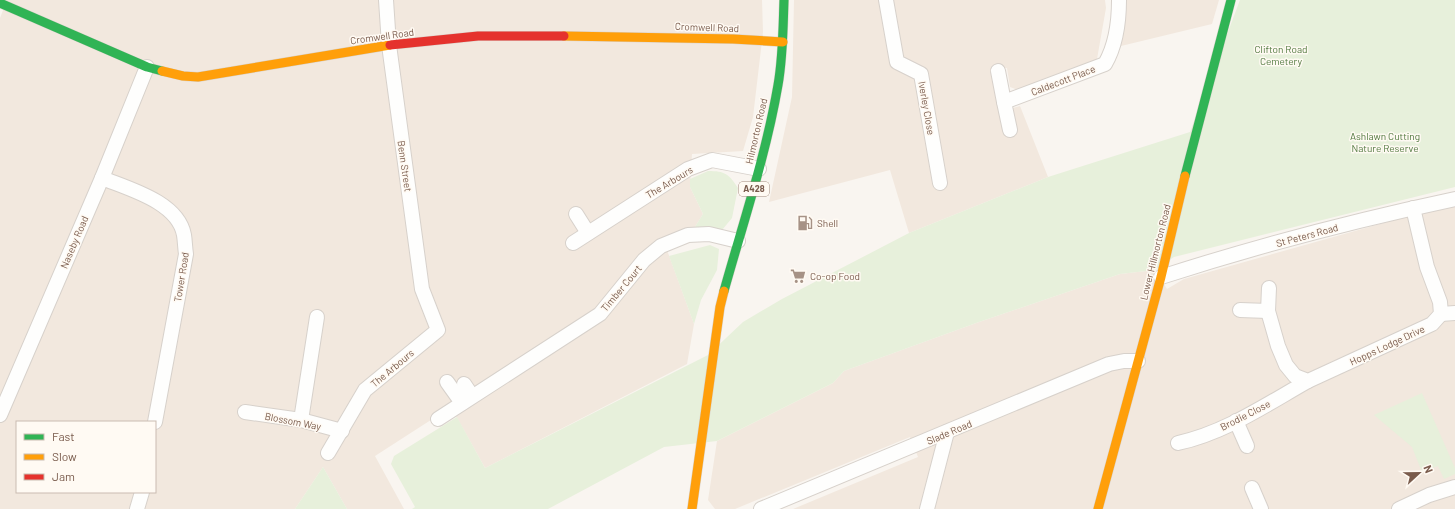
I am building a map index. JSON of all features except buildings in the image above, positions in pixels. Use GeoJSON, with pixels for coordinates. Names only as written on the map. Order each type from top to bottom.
{"type":"FeatureCollection","features":[{"type":"Feature","properties":{"kind":"main road","name":"Hilmorton Road"},"geometry":{"type":"LineString","coordinates":[[692,509],[720,307],[751,200],[778,85],[783,42],[784,0]]}},
{"type":"Feature","properties":{"kind":"main road","name":"Lower Hillmorton Road"},"geometry":{"type":"LineString","coordinates":[[1098,509],[1162,272],[1196,133],[1231,0]]}},
{"type":"Feature","properties":{"kind":"main road","name":"Cromwell Road"},"geometry":{"type":"LineString","coordinates":[[0,4],[147,67],[183,76],[198,77],[389,45],[478,36],[620,36],[783,42]]}},
{"type":"Feature","properties":{"kind":"street","name":"Benn Street"},"geometry":{"type":"LineString","coordinates":[[386,0],[389,45],[422,289],[438,330]]}},
{"type":"Feature","properties":{"kind":"street","name":"Iverley Close"},"geometry":{"type":"LineString","coordinates":[[886,0],[897,62],[921,74],[940,183]]}},
{"type":"Feature","properties":{"kind":"street","name":"Caldecott Place"},"geometry":{"type":"LineString","coordinates":[[1004,102],[1105,64],[1113,51],[1118,28],[1118,0]]}},
{"type":"Feature","properties":{"kind":"street","name":"Naseby Road"},"geometry":{"type":"LineString","coordinates":[[0,415],[102,178],[147,67]]}},
{"type":"Feature","properties":{"kind":"street"},"geometry":{"type":"LineString","coordinates":[[998,71],[1010,130]]}},
{"type":"Feature","properties":{"kind":"street","name":"The Arbours"},"geometry":{"type":"LineString","coordinates":[[573,243],[688,169],[712,160],[759,169]]}},
{"type":"Feature","properties":{"kind":"street","name":"Tower Road"},"geometry":{"type":"LineString","coordinates":[[102,178],[161,203],[178,222],[184,234],[186,254],[155,421]]}},
{"type":"Feature","properties":{"kind":"street","name":"St Peters Road"},"geometry":{"type":"LineString","coordinates":[[1162,272],[1413,208],[1455,199]]}},
{"type":"Feature","properties":{"kind":"street"},"geometry":{"type":"LineString","coordinates":[[1413,208],[1427,267],[1440,302],[1441,314],[1455,313]]}},
{"type":"Feature","properties":{"kind":"street"},"geometry":{"type":"LineString","coordinates":[[576,214],[588,233]]}},
{"type":"Feature","properties":{"kind":"street","name":"Timber Court"},"geometry":{"type":"LineString","coordinates":[[438,419],[600,314],[644,260],[661,246],[688,235],[709,234],[738,241]]}},
{"type":"Feature","properties":{"kind":"street"},"geometry":{"type":"LineString","coordinates":[[1269,288],[1268,311],[1278,346],[1286,366],[1295,376],[1308,382]]}},
{"type":"Feature","properties":{"kind":"street"},"geometry":{"type":"LineString","coordinates":[[1240,310],[1268,311]]}},
{"type":"Feature","properties":{"kind":"street","name":"Hopps Lodge Drive"},"geometry":{"type":"LineString","coordinates":[[1308,382],[1432,324],[1441,314]]}},
{"type":"Feature","properties":{"kind":"street"},"geometry":{"type":"LineString","coordinates":[[301,420],[317,317]]}},
{"type":"Feature","properties":{"kind":"street","name":"The Arbours"},"geometry":{"type":"LineString","coordinates":[[328,453],[365,390],[438,330]]}},
{"type":"Feature","properties":{"kind":"street","name":"Slade Road"},"geometry":{"type":"LineString","coordinates":[[761,509],[1109,364],[1124,361],[1138,361]]}},
{"type":"Feature","properties":{"kind":"street"},"geometry":{"type":"LineString","coordinates":[[447,382],[467,399]]}},
{"type":"Feature","properties":{"kind":"street","name":"Brodie Close"},"geometry":{"type":"LineString","coordinates":[[1178,443],[1193,440],[1236,421],[1308,382]]}},
{"type":"Feature","properties":{"kind":"street"},"geometry":{"type":"LineString","coordinates":[[464,384],[467,399]]}},
{"type":"Feature","properties":{"kind":"street","name":"Blossom Way"},"geometry":{"type":"LineString","coordinates":[[245,412],[301,420],[342,431]]}},
{"type":"Feature","properties":{"kind":"street"},"geometry":{"type":"LineString","coordinates":[[1236,421],[1247,446]]}},
{"type":"Feature","properties":{"kind":"street"},"geometry":{"type":"LineString","coordinates":[[927,509],[947,432]]}},
{"type":"Feature","properties":{"kind":"street"},"geometry":{"type":"LineString","coordinates":[[1399,509],[1429,495],[1455,487]]}},
{"type":"Feature","properties":{"kind":"street"},"geometry":{"type":"LineString","coordinates":[[1252,488],[1261,509]]}},
{"type":"Feature","properties":{"kind":"street"},"geometry":{"type":"LineString","coordinates":[[137,509],[142,493]]}},
{"type":"Feature","properties":{"kind":"shaded area"},"geometry":{"type":"Polygon","coordinates":[[[7,0],[762,0],[763,32],[753,117],[743,151],[692,154],[690,187],[703,214],[693,230],[663,239],[694,324],[687,364],[485,468],[451,407],[375,456],[404,509],[347,509],[323,467],[295,509],[0,509],[0,18],[7,0]]]}},
{"type":"Feature","properties":{"kind":"shaded area"},"geometry":{"type":"Polygon","coordinates":[[[794,0],[1105,0],[1106,8],[1097,59],[1018,90],[1010,87],[1007,68],[992,70],[1005,135],[1015,134],[1011,113],[1013,108],[1020,106],[1048,177],[909,233],[890,170],[769,202],[792,97],[794,0]]]}},
{"type":"Feature","properties":{"kind":"shaded area"},"geometry":{"type":"Polygon","coordinates":[[[1124,0],[1219,0],[1212,24],[1121,46],[1124,0]]]}},
{"type":"Feature","properties":{"kind":"shaded area"},"geometry":{"type":"Polygon","coordinates":[[[1455,206],[1455,509],[793,509],[918,457],[910,437],[735,509],[715,509],[708,500],[717,441],[833,383],[844,371],[979,322],[1120,274],[1155,270],[1167,289],[1184,279],[1412,215],[1455,206]]]}},
{"type":"Feature","properties":{"kind":"green space","name":"Ashlawn Cutting Nature Reserve"},"geometry":{"type":"Polygon","coordinates":[[[1240,0],[1455,0],[1455,187],[1174,257],[1155,270],[1120,274],[979,322],[844,371],[833,383],[717,441],[664,447],[548,509],[412,509],[415,507],[391,464],[394,456],[457,417],[485,468],[708,355],[743,322],[782,299],[909,233],[1048,177],[1190,132],[1240,0]]]}},
{"type":"Feature","properties":{"kind":"green space"},"geometry":{"type":"Polygon","coordinates":[[[708,171],[726,174],[732,179],[738,188],[732,218],[722,230],[693,230],[703,214],[690,187],[690,179],[708,171]]]}},
{"type":"Feature","properties":{"kind":"green space"},"geometry":{"type":"Polygon","coordinates":[[[710,245],[719,249],[717,270],[701,300],[694,324],[669,256],[710,245]]]}},
{"type":"Feature","properties":{"kind":"green space"},"geometry":{"type":"Polygon","coordinates":[[[1422,393],[1455,468],[1455,474],[1444,479],[1438,466],[1422,472],[1412,447],[1374,415],[1422,393]]]}},
{"type":"Feature","properties":{"kind":"green space"},"geometry":{"type":"Polygon","coordinates":[[[323,467],[347,509],[295,509],[323,467]]]}},
{"type":"Feature","properties":{"kind":"traffic: fast"},"geometry":{"type":"LineString","coordinates":[[724,291],[754,189],[773,111],[781,64],[784,0]]}},
{"type":"Feature","properties":{"kind":"traffic: fast"},"geometry":{"type":"LineString","coordinates":[[1185,176],[1231,0]]}},
{"type":"Feature","properties":{"kind":"traffic: fast"},"geometry":{"type":"LineString","coordinates":[[0,3],[147,67],[162,71]]}},
{"type":"Feature","properties":{"kind":"traffic: slow"},"geometry":{"type":"LineString","coordinates":[[564,36],[733,39],[783,42]]}},
{"type":"Feature","properties":{"kind":"traffic: slow"},"geometry":{"type":"LineString","coordinates":[[162,71],[183,76],[198,77],[390,45]]}},
{"type":"Feature","properties":{"kind":"traffic: slow"},"geometry":{"type":"LineString","coordinates":[[1098,509],[1161,277],[1185,176]]}},
{"type":"Feature","properties":{"kind":"traffic: slow"},"geometry":{"type":"LineString","coordinates":[[692,509],[720,307],[724,291]]}},
{"type":"Feature","properties":{"kind":"traffic: jam"},"geometry":{"type":"LineString","coordinates":[[390,45],[478,36],[564,36]]}},
{"type":"Feature","properties":{"kind":"place","name":"Shell"},"geometry":{"type":"Point","coordinates":[805,223]}},
{"type":"Feature","properties":{"kind":"place","name":"Co-op Food"},"geometry":{"type":"Point","coordinates":[798,276]}},
{"type":"Feature","properties":{"kind":"park label","name":"Clifton Road Cemetery"},"geometry":{"type":"Point","coordinates":[1281,54]}}]}
